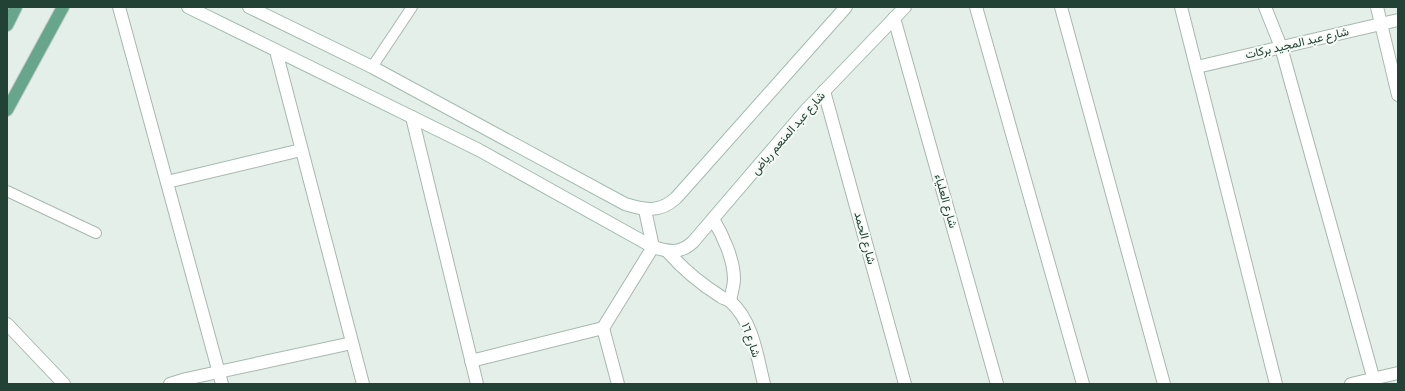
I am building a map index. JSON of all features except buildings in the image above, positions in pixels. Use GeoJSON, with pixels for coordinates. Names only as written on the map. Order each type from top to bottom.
{"type":"FeatureCollection","features":[{"type":"Feature","properties":{"kind":"main road"},"geometry":{"type":"LineString","coordinates":[[7,25],[16,7]]}},
{"type":"Feature","properties":{"kind":"main road"},"geometry":{"type":"LineString","coordinates":[[7,110],[12,91],[63,7]]}},
{"type":"Feature","properties":{"kind":"street"},"geometry":{"type":"LineString","coordinates":[[119,7],[222,384]]}},
{"type":"Feature","properties":{"kind":"street"},"geometry":{"type":"LineString","coordinates":[[188,7],[479,150],[653,247],[668,252]]}},
{"type":"Feature","properties":{"kind":"street"},"geometry":{"type":"LineString","coordinates":[[249,7],[372,67],[625,204],[645,210],[664,206],[676,198],[846,7]]}},
{"type":"Feature","properties":{"kind":"street","name":"شارع عبد المنعم رياض"},"geometry":{"type":"LineString","coordinates":[[668,252],[676,252],[689,246],[824,91],[905,7]]}},
{"type":"Feature","properties":{"kind":"street"},"geometry":{"type":"LineString","coordinates":[[976,7],[1083,384]]}},
{"type":"Feature","properties":{"kind":"street"},"geometry":{"type":"LineString","coordinates":[[1061,7],[1164,384]]}},
{"type":"Feature","properties":{"kind":"street"},"geometry":{"type":"LineString","coordinates":[[1180,7],[1197,67],[1276,384]]}},
{"type":"Feature","properties":{"kind":"street"},"geometry":{"type":"LineString","coordinates":[[1265,7],[1280,47],[1374,382]]}},
{"type":"Feature","properties":{"kind":"street"},"geometry":{"type":"LineString","coordinates":[[1377,7],[1398,95]]}},
{"type":"Feature","properties":{"kind":"street","name":"شارع العلياء"},"geometry":{"type":"LineString","coordinates":[[894,18],[997,384]]}},
{"type":"Feature","properties":{"kind":"street","name":"شارع عبد المجيد بركات"},"geometry":{"type":"LineString","coordinates":[[1197,67],[1398,20]]}},
{"type":"Feature","properties":{"kind":"street"},"geometry":{"type":"LineString","coordinates":[[276,51],[363,384]]}},
{"type":"Feature","properties":{"kind":"street","name":"شارع الحمد"},"geometry":{"type":"LineString","coordinates":[[824,91],[905,384]]}},
{"type":"Feature","properties":{"kind":"street"},"geometry":{"type":"LineString","coordinates":[[412,117],[477,384]]}},
{"type":"Feature","properties":{"kind":"street"},"geometry":{"type":"LineString","coordinates":[[167,182],[301,150]]}},
{"type":"Feature","properties":{"kind":"street"},"geometry":{"type":"LineString","coordinates":[[471,361],[603,328],[653,247],[645,210]]}},
{"type":"Feature","properties":{"kind":"street"},"geometry":{"type":"LineString","coordinates":[[712,219],[725,242],[732,269],[734,280],[730,301]]}},
{"type":"Feature","properties":{"kind":"street","name":"شارع ١٦"},"geometry":{"type":"LineString","coordinates":[[668,252],[681,266],[698,280],[720,297],[730,301],[746,321],[751,334],[764,384]]}},
{"type":"Feature","properties":{"kind":"street"},"geometry":{"type":"LineString","coordinates":[[7,324],[64,384]]}},
{"type":"Feature","properties":{"kind":"street"},"geometry":{"type":"LineString","coordinates":[[603,328],[618,384]]}},
{"type":"Feature","properties":{"kind":"street"},"geometry":{"type":"LineString","coordinates":[[170,384],[352,343]]}},
{"type":"Feature","properties":{"kind":"street"},"geometry":{"type":"LineString","coordinates":[[1351,384],[1374,382],[1398,373]]}},
{"type":"Feature","properties":{"kind":"lane"},"geometry":{"type":"LineString","coordinates":[[372,67],[412,7]]}},
{"type":"Feature","properties":{"kind":"lane"},"geometry":{"type":"LineString","coordinates":[[7,191],[96,233]]}}]}
